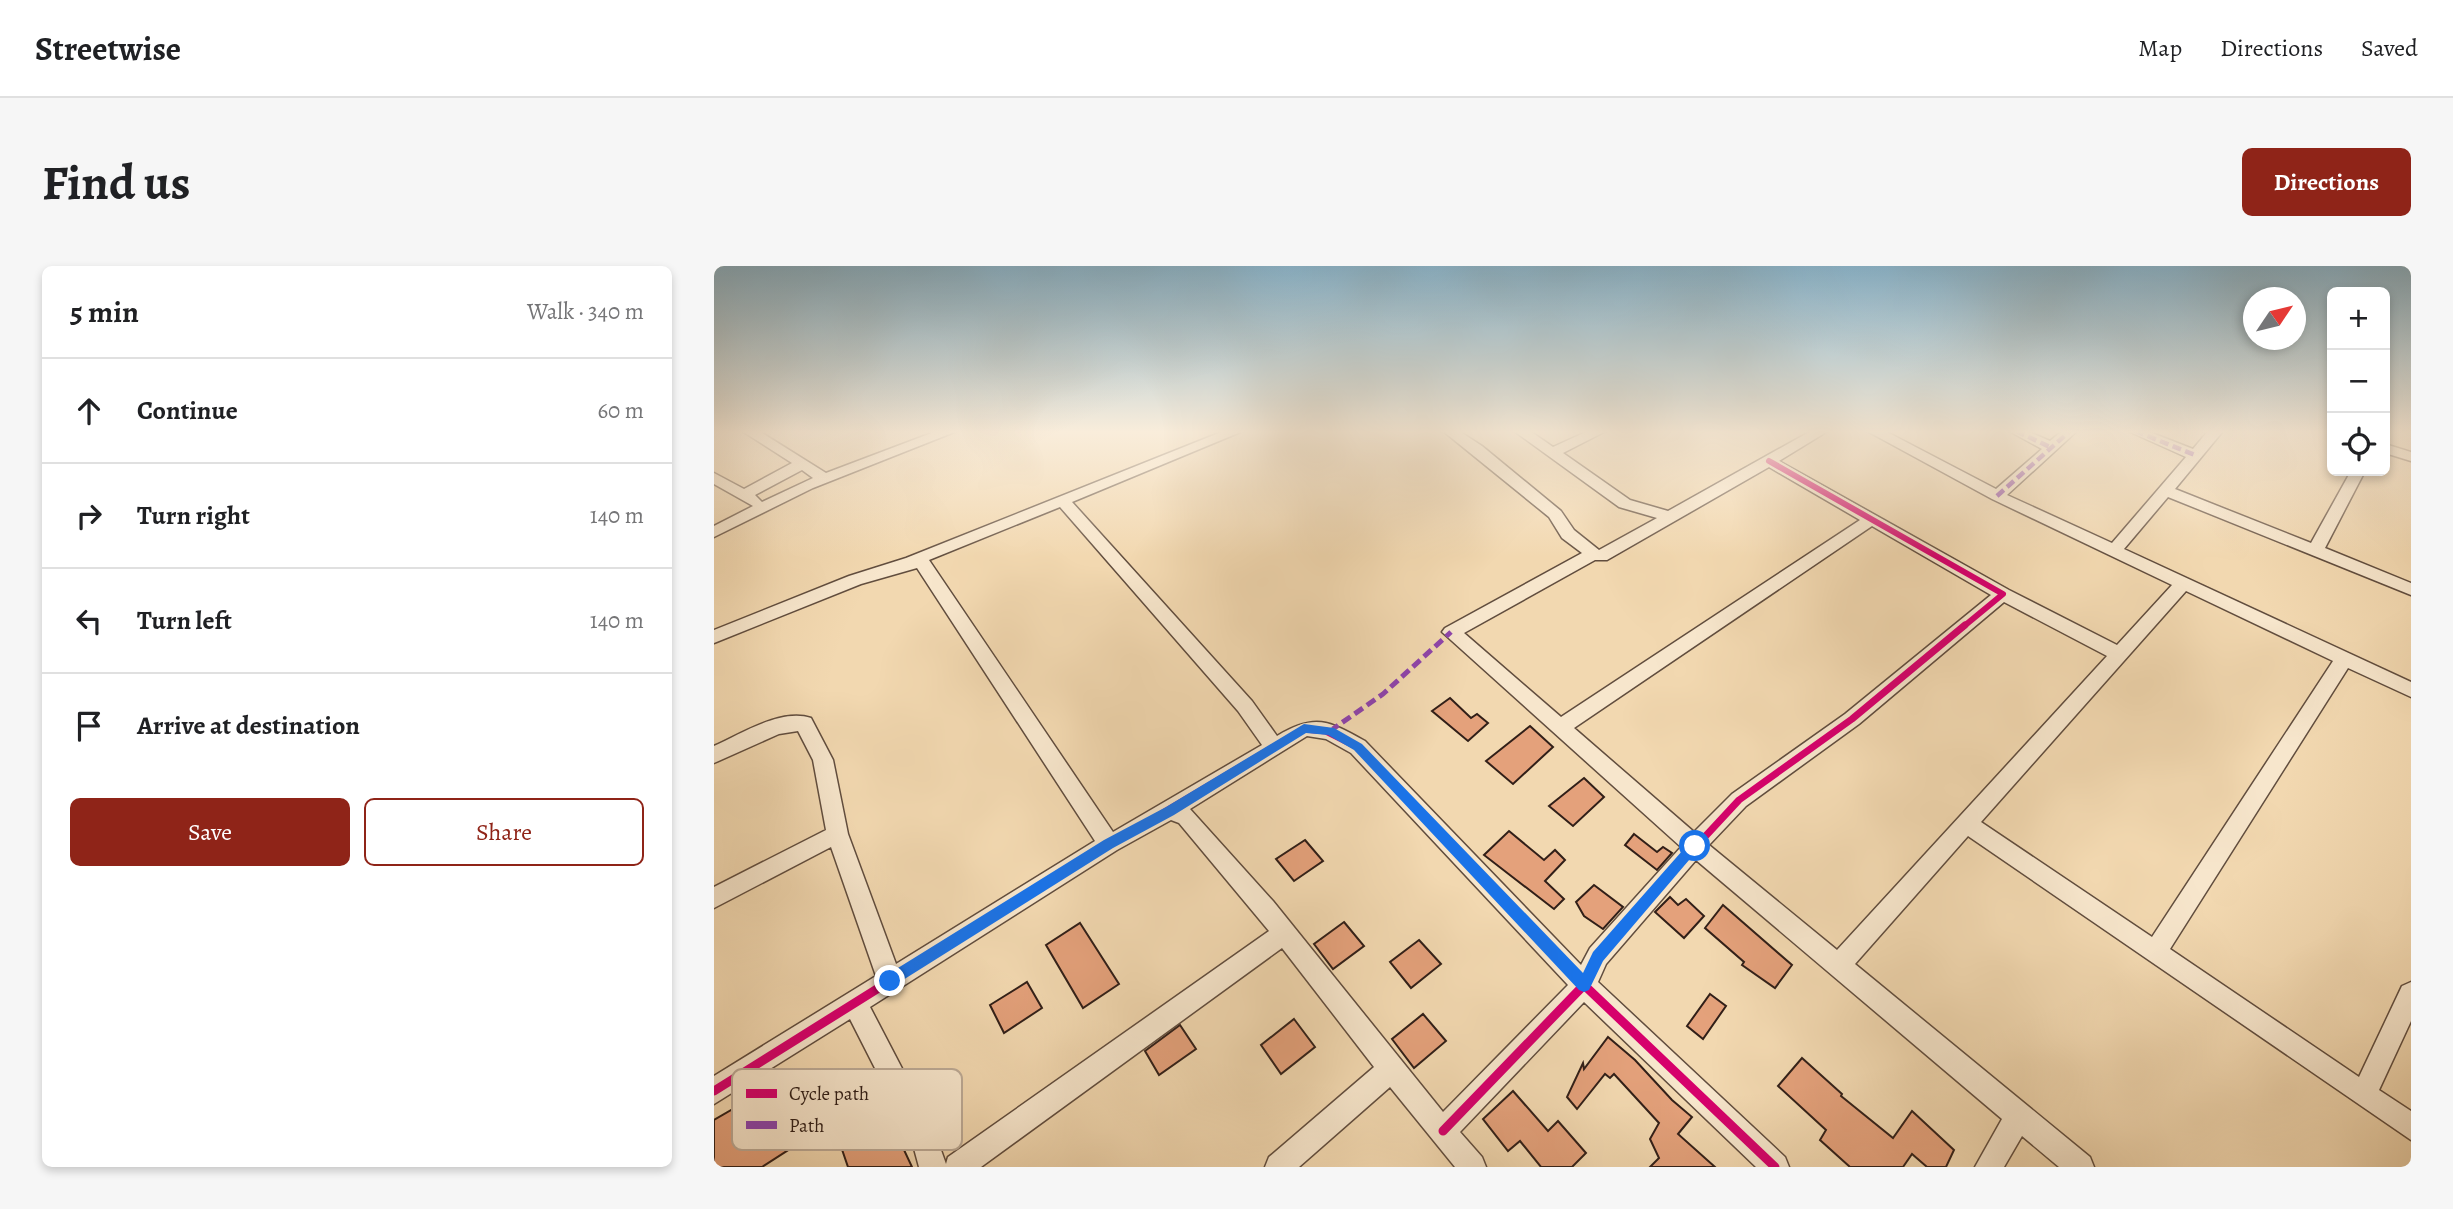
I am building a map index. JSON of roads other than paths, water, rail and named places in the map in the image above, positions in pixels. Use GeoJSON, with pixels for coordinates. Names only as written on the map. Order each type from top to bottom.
{"type":"FeatureCollection","features":[{"type":"Feature","properties":{"kind":"street"},"geometry":{"type":"LineString","coordinates":[[744,495],[784,473]]}},
{"type":"Feature","properties":{"kind":"street"},"geometry":{"type":"LineString","coordinates":[[817,473],[824,478]]}},
{"type":"Feature","properties":{"kind":"street"},"geometry":{"type":"LineString","coordinates":[[714,532],[837,473]]}},
{"type":"Feature","properties":{"kind":"street"},"geometry":{"type":"LineString","coordinates":[[714,637],[1132,473]]}},
{"type":"Feature","properties":{"kind":"street"},"geometry":{"type":"LineString","coordinates":[[1506,473],[1555,514],[1568,534],[1593,554],[1601,555],[1747,473]]}},
{"type":"Feature","properties":{"kind":"street"},"geometry":{"type":"LineString","coordinates":[[1583,473],[1625,504],[1653,510],[1669,517]]}},
{"type":"Feature","properties":{"kind":"street"},"geometry":{"type":"LineString","coordinates":[[1790,473],[2003,594],[2120,655]]}},
{"type":"Feature","properties":{"kind":"street"},"geometry":{"type":"LineString","coordinates":[[1954,473],[2113,552],[2411,690]]}},
{"type":"Feature","properties":{"kind":"street"},"geometry":{"type":"LineString","coordinates":[[1997,496],[2023,473]]}},
{"type":"Feature","properties":{"kind":"street"},"geometry":{"type":"LineString","coordinates":[[2113,552],[2180,473]]}},
{"type":"Feature","properties":{"kind":"street"},"geometry":{"type":"LineString","coordinates":[[2315,551],[2355,476]]}},
{"type":"Feature","properties":{"kind":"street"},"geometry":{"type":"LineString","coordinates":[[714,478],[764,507]]}},
{"type":"Feature","properties":{"kind":"street"},"geometry":{"type":"LineString","coordinates":[[2165,490],[2411,589]]}},
{"type":"Feature","properties":{"kind":"street"},"geometry":{"type":"LineString","coordinates":[[1063,501],[1245,706],[1274,746]]}},
{"type":"Feature","properties":{"kind":"street"},"geometry":{"type":"LineString","coordinates":[[1560,728],[1872,519]]}},
{"type":"Feature","properties":{"kind":"street"},"geometry":{"type":"LineString","coordinates":[[1593,554],[1451,632],[1695,846],[2080,1167]]}},
{"type":"Feature","properties":{"kind":"street"},"geometry":{"type":"LineString","coordinates":[[913,560],[927,567],[1109,844]]}},
{"type":"Feature","properties":{"kind":"street"},"geometry":{"type":"LineString","coordinates":[[1838,966],[2182,583]]}},
{"type":"Feature","properties":{"kind":"street"},"geometry":{"type":"LineString","coordinates":[[1443,1131],[1584,985],[1598,956],[1695,846],[1740,800],[1852,719],[2003,594]]}},
{"type":"Feature","properties":{"kind":"street"},"geometry":{"type":"LineString","coordinates":[[2155,953],[2344,659]]}},
{"type":"Feature","properties":{"kind":"street"},"geometry":{"type":"LineString","coordinates":[[714,755],[776,727],[804,723],[823,760],[837,834],[890,981]]}},
{"type":"Feature","properties":{"kind":"street"},"geometry":{"type":"LineString","coordinates":[[749,1069],[1109,844],[1170,811],[1304,729],[1318,728],[1330,731],[1358,747],[1584,985],[1775,1167]]}},
{"type":"Feature","properties":{"kind":"street"},"geometry":{"type":"LineString","coordinates":[[1170,811],[1186,817],[1284,933],[1472,1167]]}},
{"type":"Feature","properties":{"kind":"street"},"geometry":{"type":"LineString","coordinates":[[1967,824],[2411,1127]]}},
{"type":"Feature","properties":{"kind":"street"},"geometry":{"type":"LineString","coordinates":[[714,898],[837,834]]}},
{"type":"Feature","properties":{"kind":"street"},"geometry":{"type":"LineString","coordinates":[[958,1167],[1284,933]]}},
{"type":"Feature","properties":{"kind":"street"},"geometry":{"type":"LineString","coordinates":[[2364,1095],[2411,994]]}},
{"type":"Feature","properties":{"kind":"street"},"geometry":{"type":"LineString","coordinates":[[855,1003],[889,1069]]}},
{"type":"Feature","properties":{"kind":"street"},"geometry":{"type":"LineString","coordinates":[[1279,1167],[1391,1069]]}},
{"type":"Feature","properties":{"kind":"street"},"geometry":{"type":"LineString","coordinates":[[714,1091],[732,1080]]}},
{"type":"Feature","properties":{"kind":"street"},"geometry":{"type":"LineString","coordinates":[[1989,1167],[2018,1117]]}},
{"type":"Feature","properties":{"kind":"street"},"geometry":{"type":"LineString","coordinates":[[928,1150],[933,1167]]}}]}
